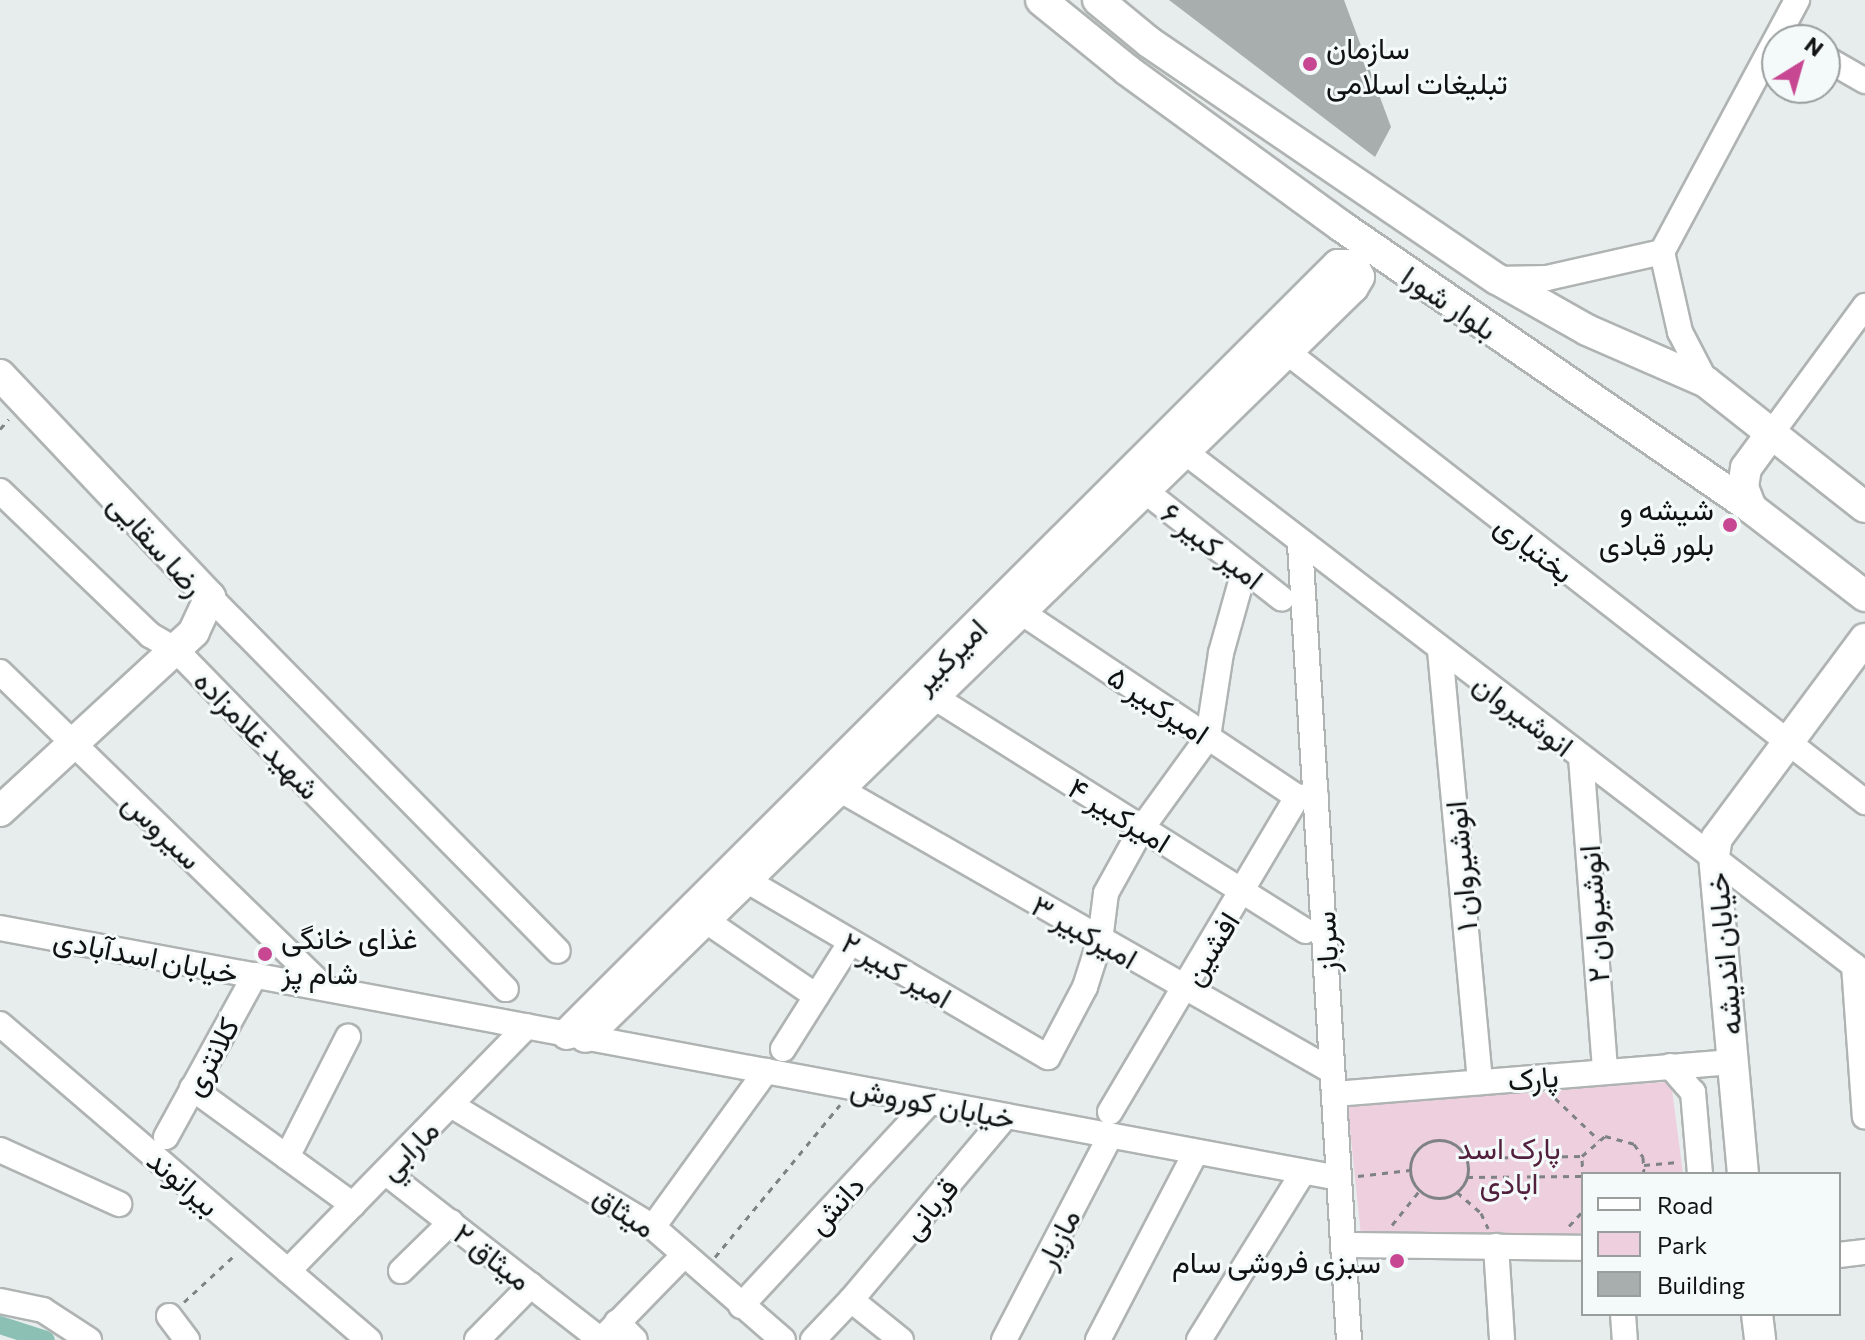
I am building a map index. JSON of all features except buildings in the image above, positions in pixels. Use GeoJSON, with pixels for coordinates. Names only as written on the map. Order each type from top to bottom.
{"type":"FeatureCollection","features":[{"type":"Feature","properties":{"kind":"main road","name":"بلوار شورا"},"geometry":{"type":"LineString","coordinates":[[1041,0],[1127,70],[1341,226],[1751,508],[1865,596]]}},
{"type":"Feature","properties":{"kind":"main road","name":"بلوار شورا"},"geometry":{"type":"LineString","coordinates":[[1098,0],[1149,42],[1497,279],[1587,330],[1706,382],[1865,507]]}},
{"type":"Feature","properties":{"kind":"main road"},"geometry":{"type":"LineString","coordinates":[[1341,226],[1342,281],[1400,268]]}},
{"type":"Feature","properties":{"kind":"main road","name":"امیرکبیر"},"geometry":{"type":"LineString","coordinates":[[576,1036],[705,920],[746,880],[800,816],[839,789],[1287,352],[1342,281]]}},
{"type":"Feature","properties":{"kind":"main road","name":"امیرکبیر"},"geometry":{"type":"LineString","coordinates":[[576,1036],[1342,281]]}},
{"type":"Feature","properties":{"kind":"main road","name":"رضا سقایی"},"geometry":{"type":"LineString","coordinates":[[0,375],[210,597],[194,632],[0,811]]}},
{"type":"Feature","properties":{"kind":"main road"},"geometry":{"type":"LineString","coordinates":[[1751,508],[1743,487],[1746,468],[1771,434]]}},
{"type":"Feature","properties":{"kind":"main road","name":"خیابان اندیشه"},"geometry":{"type":"LineString","coordinates":[[1743,1172],[1714,856],[1717,838],[1786,741],[1865,639]]}},
{"type":"Feature","properties":{"kind":"main road"},"geometry":{"type":"LineString","coordinates":[[1757,1316],[1760,1340]]}},
{"type":"Feature","properties":{"kind":"street"},"geometry":{"type":"LineString","coordinates":[[1790,24],[1797,0]]}},
{"type":"Feature","properties":{"kind":"street"},"geometry":{"type":"LineString","coordinates":[[1841,67],[1865,81]]}},
{"type":"Feature","properties":{"kind":"street"},"geometry":{"type":"LineString","coordinates":[[1706,382],[1680,332],[1662,252],[1761,80]]}},
{"type":"Feature","properties":{"kind":"street"},"geometry":{"type":"LineString","coordinates":[[1497,279],[1547,278],[1662,252]]}},
{"type":"Feature","properties":{"kind":"street"},"geometry":{"type":"LineString","coordinates":[[1771,434],[1865,306]]}},
{"type":"Feature","properties":{"kind":"street","name":"بختیاری"},"geometry":{"type":"LineString","coordinates":[[1287,352],[1865,802]]}},
{"type":"Feature","properties":{"kind":"street","name":"انوشیروان"},"geometry":{"type":"LineString","coordinates":[[1185,452],[1300,544],[1860,970]]}},
{"type":"Feature","properties":{"kind":"street","name":"شهید غلامزاده"},"geometry":{"type":"LineString","coordinates":[[0,491],[150,635],[176,650],[506,989]]}},
{"type":"Feature","properties":{"kind":"street","name":"امیر کبیر ۶"},"geometry":{"type":"LineString","coordinates":[[1145,491],[1282,599]]}},
{"type":"Feature","properties":{"kind":"street","name":"سرباز"},"geometry":{"type":"LineString","coordinates":[[1300,544],[1306,796],[1333,1083],[1349,1340]]}},
{"type":"Feature","properties":{"kind":"street"},"geometry":{"type":"LineString","coordinates":[[1100,940],[1106,893],[1142,828],[1208,737],[1221,653],[1244,571]]}},
{"type":"Feature","properties":{"kind":"street"},"geometry":{"type":"LineString","coordinates":[[210,597],[558,951]]}},
{"type":"Feature","properties":{"kind":"street","name":"امیرکبیر ۵"},"geometry":{"type":"LineString","coordinates":[[1021,612],[1208,737],[1306,796]]}},
{"type":"Feature","properties":{"kind":"street","name":"انوشیروان ۱"},"geometry":{"type":"LineString","coordinates":[[1440,650],[1480,1082]]}},
{"type":"Feature","properties":{"kind":"street","name":"سیروس"},"geometry":{"type":"LineString","coordinates":[[3,680],[72,742],[326,989]]}},
{"type":"Feature","properties":{"kind":"street","name":"امیرکبیر ۴"},"geometry":{"type":"LineString","coordinates":[[934,697],[1305,931]]}},
{"type":"Feature","properties":{"kind":"street","name":"انوشیروان ۲"},"geometry":{"type":"LineString","coordinates":[[1581,757],[1605,1071]]}},
{"type":"Feature","properties":{"kind":"street","name":"امیرکبیر ۳"},"geometry":{"type":"LineString","coordinates":[[839,789],[1185,989],[1333,1083]]}},
{"type":"Feature","properties":{"kind":"street","name":"افشین"},"geometry":{"type":"LineString","coordinates":[[1110,1124],[1185,989],[1306,796]]}},
{"type":"Feature","properties":{"kind":"street","name":"امیر کبیر ۲"},"geometry":{"type":"LineString","coordinates":[[746,880],[1048,1057],[1085,987],[1100,940]]}},
{"type":"Feature","properties":{"kind":"street"},"geometry":{"type":"LineString","coordinates":[[705,920],[816,996]]}},
{"type":"Feature","properties":{"kind":"street","name":"خیابان اسدآبادی"},"geometry":{"type":"LineString","coordinates":[[0,928],[527,1026]]}},
{"type":"Feature","properties":{"kind":"street"},"geometry":{"type":"LineString","coordinates":[[783,1049],[850,943]]}},
{"type":"Feature","properties":{"kind":"street"},"geometry":{"type":"LineString","coordinates":[[1860,970],[1865,1117]]}},
{"type":"Feature","properties":{"kind":"street","name":"کلانتری"},"geometry":{"type":"LineString","coordinates":[[166,1137],[255,975]]}},
{"type":"Feature","properties":{"kind":"street","name":"خیابان کوروش"},"geometry":{"type":"LineString","coordinates":[[527,1026],[1006,1116],[1110,1124],[1196,1152],[1339,1178]]}},
{"type":"Feature","properties":{"kind":"street","name":"مارابي"},"geometry":{"type":"LineString","coordinates":[[288,1271],[527,1026]]}},
{"type":"Feature","properties":{"kind":"street","name":"بیرانوند"},"geometry":{"type":"LineString","coordinates":[[2,1030],[369,1340]]}},
{"type":"Feature","properties":{"kind":"street"},"geometry":{"type":"LineString","coordinates":[[287,1157],[348,1037]]}},
{"type":"Feature","properties":{"kind":"street","name":"پارک"},"geometry":{"type":"LineString","coordinates":[[1333,1083],[1480,1082],[1733,1062]]}},
{"type":"Feature","properties":{"kind":"street"},"geometry":{"type":"LineString","coordinates":[[1670,1066],[1693,1092],[1700,1172]]}},
{"type":"Feature","properties":{"kind":"street"},"geometry":{"type":"LineString","coordinates":[[653,1227],[766,1071]]}},
{"type":"Feature","properties":{"kind":"street"},"geometry":{"type":"LineString","coordinates":[[192,1088],[353,1205]]}},
{"type":"Feature","properties":{"kind":"street","name":"دانش"},"geometry":{"type":"LineString","coordinates":[[741,1306],[930,1102]]}},
{"type":"Feature","properties":{"kind":"street","name":"میثاق"},"geometry":{"type":"LineString","coordinates":[[451,1105],[653,1227],[783,1340]]}},
{"type":"Feature","properties":{"kind":"street","name":"قربانی"},"geometry":{"type":"LineString","coordinates":[[813,1340],[851,1300],[1006,1116]]}},
{"type":"Feature","properties":{"kind":"street","name":"مازیار"},"geometry":{"type":"LineString","coordinates":[[1004,1340],[1110,1124]]}},
{"type":"Feature","properties":{"kind":"street"},"geometry":{"type":"LineString","coordinates":[[0,1150],[119,1204]]}},
{"type":"Feature","properties":{"kind":"street"},"geometry":{"type":"LineString","coordinates":[[1098,1340],[1196,1152]]}},
{"type":"Feature","properties":{"kind":"street","name":"میثاق ۲"},"geometry":{"type":"LineString","coordinates":[[385,1172],[531,1285],[606,1334],[635,1340]]}},
{"type":"Feature","properties":{"kind":"street"},"geometry":{"type":"LineString","coordinates":[[1199,1340],[1303,1172]]}},
{"type":"Feature","properties":{"kind":"street"},"geometry":{"type":"LineString","coordinates":[[401,1271],[451,1222]]}},
{"type":"Feature","properties":{"kind":"street"},"geometry":{"type":"LineString","coordinates":[[1343,1245],[1581,1248]]}},
{"type":"Feature","properties":{"kind":"street"},"geometry":{"type":"LineString","coordinates":[[1496,1246],[1502,1340]]}},
{"type":"Feature","properties":{"kind":"street"},"geometry":{"type":"LineString","coordinates":[[1841,1255],[1865,1252]]}},
{"type":"Feature","properties":{"kind":"street"},"geometry":{"type":"LineString","coordinates":[[606,1334],[684,1255]]}},
{"type":"Feature","properties":{"kind":"street"},"geometry":{"type":"LineString","coordinates":[[477,1340],[531,1285]]}},
{"type":"Feature","properties":{"kind":"street"},"geometry":{"type":"LineString","coordinates":[[851,1300],[901,1340]]}},
{"type":"Feature","properties":{"kind":"street"},"geometry":{"type":"LineString","coordinates":[[0,1301],[43,1310],[89,1340]]}},
{"type":"Feature","properties":{"kind":"street"},"geometry":{"type":"LineString","coordinates":[[169,1316],[187,1340]]}},
{"type":"Feature","properties":{"kind":"street"},"geometry":{"type":"LineString","coordinates":[[1623,1316],[1625,1340]]}},
{"type":"Feature","properties":{"kind":"path"},"geometry":{"type":"LineString","coordinates":[[1533,1076],[1599,1140]]}},
{"type":"Feature","properties":{"kind":"path"},"geometry":{"type":"LineString","coordinates":[[703,1272],[854,1088]]}},
{"type":"Feature","properties":{"kind":"path"},"geometry":{"type":"LineString","coordinates":[[1466,1158],[1582,1156],[1599,1140],[1621,1137],[1634,1144],[1643,1157],[1644,1172]]}},
{"type":"Feature","properties":{"kind":"path"},"geometry":{"type":"LineString","coordinates":[[1431,1140],[1454,1144],[1466,1158],[1467,1177],[1457,1192],[1435,1198],[1420,1190],[1410,1170],[1414,1154],[1431,1140]]}},
{"type":"Feature","properties":{"kind":"path"},"geometry":{"type":"LineString","coordinates":[[1582,1156],[1582,1172]]}},
{"type":"Feature","properties":{"kind":"path"},"geometry":{"type":"LineString","coordinates":[[1339,1178],[1410,1170]]}},
{"type":"Feature","properties":{"kind":"path"},"geometry":{"type":"LineString","coordinates":[[1467,1177],[1581,1177]]}},
{"type":"Feature","properties":{"kind":"path"},"geometry":{"type":"LineString","coordinates":[[1375,1245],[1420,1190]]}},
{"type":"Feature","properties":{"kind":"path"},"geometry":{"type":"LineString","coordinates":[[1457,1192],[1481,1213],[1496,1246]]}},
{"type":"Feature","properties":{"kind":"path"},"geometry":{"type":"LineString","coordinates":[[169,1316],[252,1240]]}},
{"type":"Feature","properties":{"kind":"green space","name":"پارک اسد ابادی"},"geometry":{"type":"Polygon","coordinates":[[[1671,1082],[1683,1172],[1581,1172],[1581,1238],[1361,1236],[1347,1099],[1671,1082]]]}},
{"type":"Feature","properties":{"kind":"waterway"},"geometry":{"type":"LineString","coordinates":[[0,1325],[46,1340]]}},
{"type":"Feature","properties":{"kind":"place","name":"سازمان تبلیغات اسلامی"},"geometry":{"type":"Point","coordinates":[1310,64]}},
{"type":"Feature","properties":{"kind":"place","name":"شیشه و بلور قبادی"},"geometry":{"type":"Point","coordinates":[1730,525]}},
{"type":"Feature","properties":{"kind":"place","name":"غذای خانگی شام پز"},"geometry":{"type":"Point","coordinates":[265,954]}},
{"type":"Feature","properties":{"kind":"place","name":"سبزی فروشی سام"},"geometry":{"type":"Point","coordinates":[1397,1261]}}]}
